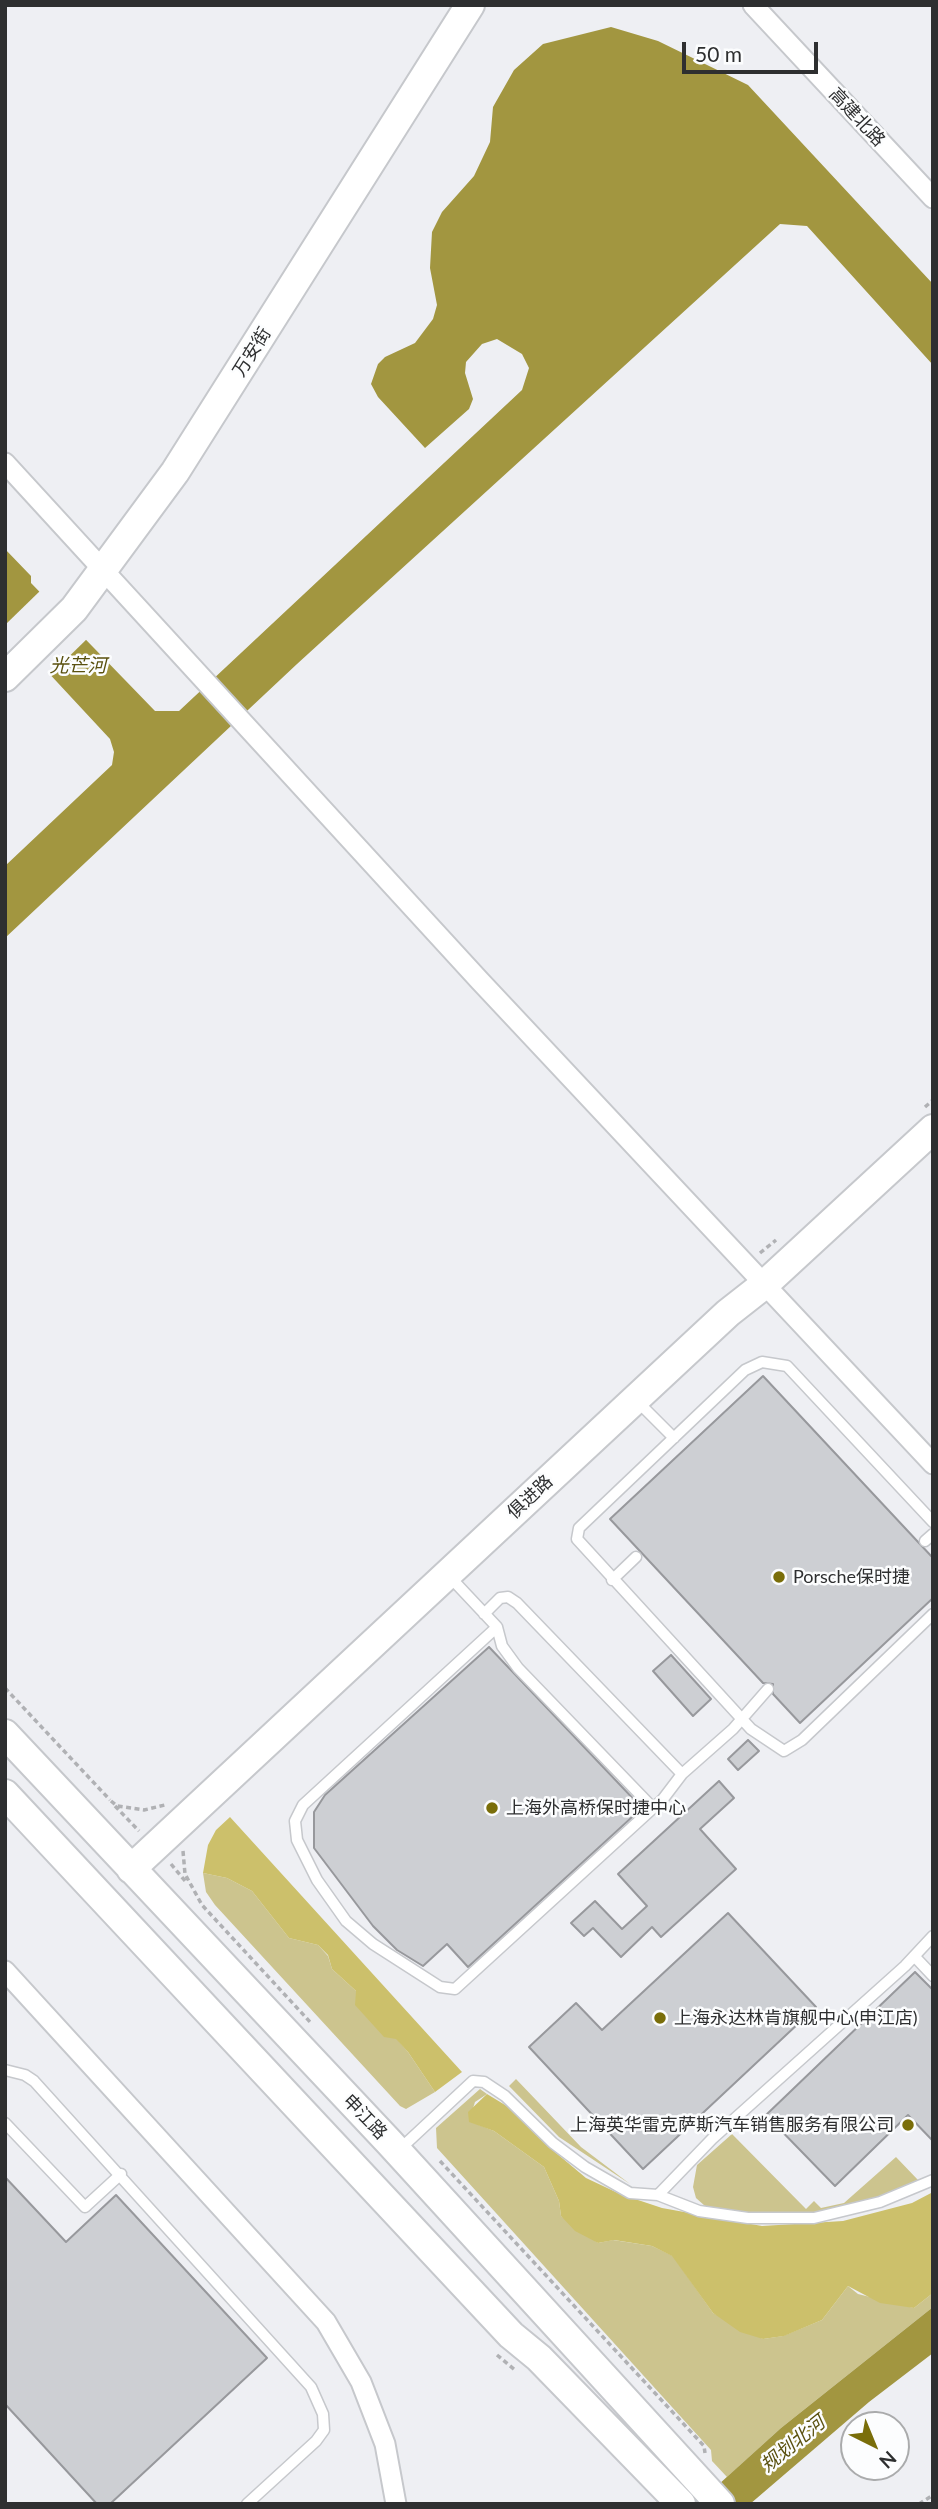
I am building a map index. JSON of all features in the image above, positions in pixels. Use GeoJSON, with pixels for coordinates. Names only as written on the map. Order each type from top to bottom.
{"type":"FeatureCollection","features":[{"type":"Feature","properties":{"kind":"main road","name":"万安街"},"geometry":{"type":"LineString","coordinates":[[15,668],[74,610],[175,472],[470,5]]}},
{"type":"Feature","properties":{"kind":"main road","name":"俱进路"},"geometry":{"type":"LineString","coordinates":[[131,1869],[728,1313],[765,1284],[933,1129]]}},
{"type":"Feature","properties":{"kind":"main road","name":"申江路"},"geometry":{"type":"LineString","coordinates":[[5,1734],[397,2151],[720,2504]]}},
{"type":"Feature","properties":{"kind":"main road"},"geometry":{"type":"LineString","coordinates":[[5,1794],[511,2335],[539,2358],[678,2500]]}},
{"type":"Feature","properties":{"kind":"street","name":"高建北路"},"geometry":{"type":"LineString","coordinates":[[753,5],[933,198]]}},
{"type":"Feature","properties":{"kind":"street"},"geometry":{"type":"LineString","coordinates":[[5,463],[480,981],[933,1464]]}},
{"type":"Feature","properties":{"kind":"street"},"geometry":{"type":"LineString","coordinates":[[9,1983],[326,2322],[361,2382],[371,2407],[385,2444],[396,2504]]}},
{"type":"Feature","properties":{"kind":"lane"},"geometry":{"type":"LineString","coordinates":[[933,1522],[787,1366],[762,1362],[745,1370],[579,1528],[579,1545],[741,1718],[763,1740],[784,1751],[802,1740],[933,1614]]}},
{"type":"Feature","properties":{"kind":"lane"},"geometry":{"type":"LineString","coordinates":[[643,1406],[674,1438]]}},
{"type":"Feature","properties":{"kind":"lane"},"geometry":{"type":"LineString","coordinates":[[612,1580],[636,1557]]}},
{"type":"Feature","properties":{"kind":"lane"},"geometry":{"type":"LineString","coordinates":[[447,1574],[497,1627],[502,1646],[518,1668],[653,1808]]}},
{"type":"Feature","properties":{"kind":"lane"},"geometry":{"type":"LineString","coordinates":[[484,1614],[500,1598],[508,1597],[517,1603],[682,1774]]}},
{"type":"Feature","properties":{"kind":"lane"},"geometry":{"type":"LineString","coordinates":[[497,1627],[303,1805],[295,1821],[297,1840],[317,1880],[346,1921],[373,1944],[440,1987],[455,1989],[653,1808],[682,1774],[733,1729],[768,1689]]}},
{"type":"Feature","properties":{"kind":"lane"},"geometry":{"type":"LineString","coordinates":[[658,2195],[712,2139],[915,1956],[933,1936]]}},
{"type":"Feature","properties":{"kind":"lane"},"geometry":{"type":"LineString","coordinates":[[915,1956],[933,1976]]}},
{"type":"Feature","properties":{"kind":"lane"},"geometry":{"type":"LineString","coordinates":[[5,2070],[34,2081],[290,2360],[311,2387],[323,2414],[324,2430],[316,2441],[247,2504]]}},
{"type":"Feature","properties":{"kind":"lane"},"geometry":{"type":"LineString","coordinates":[[397,2151],[473,2081],[484,2082],[505,2096],[553,2143],[585,2167],[630,2193],[658,2195],[699,2211],[748,2218],[814,2218],[880,2202],[933,2180]]}},
{"type":"Feature","properties":{"kind":"lane"},"geometry":{"type":"LineString","coordinates":[[5,2123],[85,2207],[121,2174]]}},
{"type":"Feature","properties":{"kind":"path"},"geometry":{"type":"LineString","coordinates":[[5,1688],[190,1886]]}},
{"type":"Feature","properties":{"kind":"path"},"geometry":{"type":"LineString","coordinates":[[919,2504],[933,2495]]}},
{"type":"Feature","properties":{"kind":"shaded area"},"geometry":{"type":"Polygon","coordinates":[[[230,1817],[462,2072],[435,2092],[408,2052],[396,2039],[384,2037],[355,2005],[356,1991],[332,1969],[328,1955],[318,1945],[289,1938],[252,1891],[227,1878],[203,1873],[208,1845],[216,1830],[230,1817]]]}},
{"type":"Feature","properties":{"kind":"shaded area"},"geometry":{"type":"Polygon","coordinates":[[[203,1873],[227,1878],[252,1891],[289,1938],[318,1945],[328,1956],[332,1969],[356,1991],[408,2052],[435,2092],[406,2109],[400,2106],[215,1905],[206,1892],[203,1873]]]}},
{"type":"Feature","properties":{"kind":"shaded area"},"geometry":{"type":"Polygon","coordinates":[[[516,2079],[581,2147],[630,2184],[559,2137],[509,2086],[516,2079]]]}},
{"type":"Feature","properties":{"kind":"shaded area"},"geometry":{"type":"Polygon","coordinates":[[[480,2089],[487,2094],[475,2102],[469,2121],[494,2131],[544,2167],[559,2201],[561,2216],[598,2243],[613,2240],[652,2246],[673,2256],[713,2313],[763,2339],[783,2336],[822,2320],[848,2286],[858,2294],[914,2308],[933,2293],[933,2307],[781,2428],[727,2477],[712,2461],[711,2450],[437,2148],[436,2128],[480,2089]]]}},
{"type":"Feature","properties":{"kind":"shaded area"},"geometry":{"type":"Polygon","coordinates":[[[487,2094],[510,2108],[549,2147],[586,2178],[620,2194],[662,2208],[762,2226],[843,2221],[912,2203],[933,2192],[933,2293],[914,2308],[880,2303],[848,2286],[822,2320],[784,2336],[763,2339],[740,2332],[713,2313],[672,2256],[652,2246],[614,2240],[598,2243],[575,2231],[561,2216],[559,2201],[544,2167],[494,2131],[469,2122],[468,2112],[487,2094]]]}},
{"type":"Feature","properties":{"kind":"shaded area"},"geometry":{"type":"Polygon","coordinates":[[[732,2134],[806,2209],[814,2201],[821,2208],[844,2203],[896,2157],[918,2180],[881,2198],[815,2213],[732,2212],[705,2206],[696,2198],[693,2187],[697,2165],[732,2134]]]}},
{"type":"Feature","properties":{"kind":"water","name":"光芒河"},"geometry":{"type":"Polygon","coordinates":[[[611,27],[658,41],[748,85],[933,284],[933,365],[807,226],[780,224],[297,664],[5,938],[5,866],[112,765],[114,752],[110,739],[5,626],[5,549],[31,576],[31,583],[155,711],[179,711],[522,390],[529,368],[522,354],[497,339],[482,344],[466,362],[465,373],[473,399],[469,409],[425,448],[378,397],[371,384],[378,364],[385,357],[415,343],[433,319],[437,305],[430,268],[432,232],[442,212],[474,176],[490,142],[493,107],[514,70],[543,44],[611,27]]]}},
{"type":"Feature","properties":{"kind":"water","name":"规划北河"},"geometry":{"type":"Polygon","coordinates":[[[933,2307],[933,2353],[858,2411],[840,2411],[840,2427],[750,2504],[697,2504],[781,2428],[933,2307]]]}},
{"type":"Feature","properties":{"kind":"pier"},"geometry":{"type":"Polygon","coordinates":[[[42,589],[90,636],[48,677],[5,631],[5,625],[42,589]]]}},
{"type":"Feature","properties":{"kind":"building"},"geometry":{"type":"Polygon","coordinates":[[[763,1376],[933,1558],[933,1598],[800,1723],[773,1694],[773,1684],[763,1683],[610,1519],[763,1376]]]}},
{"type":"Feature","properties":{"kind":"building"},"geometry":{"type":"Polygon","coordinates":[[[489,1647],[642,1808],[468,1967],[447,1944],[423,1966],[397,1950],[373,1926],[314,1848],[314,1812],[325,1795],[489,1647]]]}},
{"type":"Feature","properties":{"kind":"building"},"geometry":{"type":"Polygon","coordinates":[[[671,1655],[711,1699],[693,1716],[653,1671],[671,1655]]]}},
{"type":"Feature","properties":{"kind":"building"},"geometry":{"type":"Polygon","coordinates":[[[748,1740],[759,1751],[738,1770],[728,1759],[748,1740]]]}},
{"type":"Feature","properties":{"kind":"building"},"geometry":{"type":"Polygon","coordinates":[[[719,1781],[734,1798],[700,1829],[736,1869],[661,1937],[652,1927],[621,1957],[593,1928],[584,1936],[571,1923],[595,1901],[622,1929],[647,1906],[618,1874],[719,1781]]]}},
{"type":"Feature","properties":{"kind":"building"},"geometry":{"type":"Polygon","coordinates":[[[728,1913],[816,2007],[643,2169],[529,2047],[576,2003],[602,2030],[728,1913]]]}},
{"type":"Feature","properties":{"kind":"building"},"geometry":{"type":"Polygon","coordinates":[[[915,1972],[933,1990],[933,2141],[908,2115],[835,2186],[766,2115],[915,1972]]]}},
{"type":"Feature","properties":{"kind":"building"},"geometry":{"type":"Polygon","coordinates":[[[5,2177],[66,2242],[116,2195],[267,2358],[110,2504],[97,2504],[5,2404],[5,2177]]]}},
{"type":"Feature","properties":{"kind":"place","name":"Porsche保时捷"},"geometry":{"type":"Point","coordinates":[779,1577]}},
{"type":"Feature","properties":{"kind":"place","name":"上海外高桥保时捷中心"},"geometry":{"type":"Point","coordinates":[492,1808]}},
{"type":"Feature","properties":{"kind":"place","name":"上海永达林肯旗舰中心(申江店)"},"geometry":{"type":"Point","coordinates":[660,2018]}},
{"type":"Feature","properties":{"kind":"place","name":"上海英华雷克萨斯汽车销售服务有限公司"},"geometry":{"type":"Point","coordinates":[908,2125]}}]}
